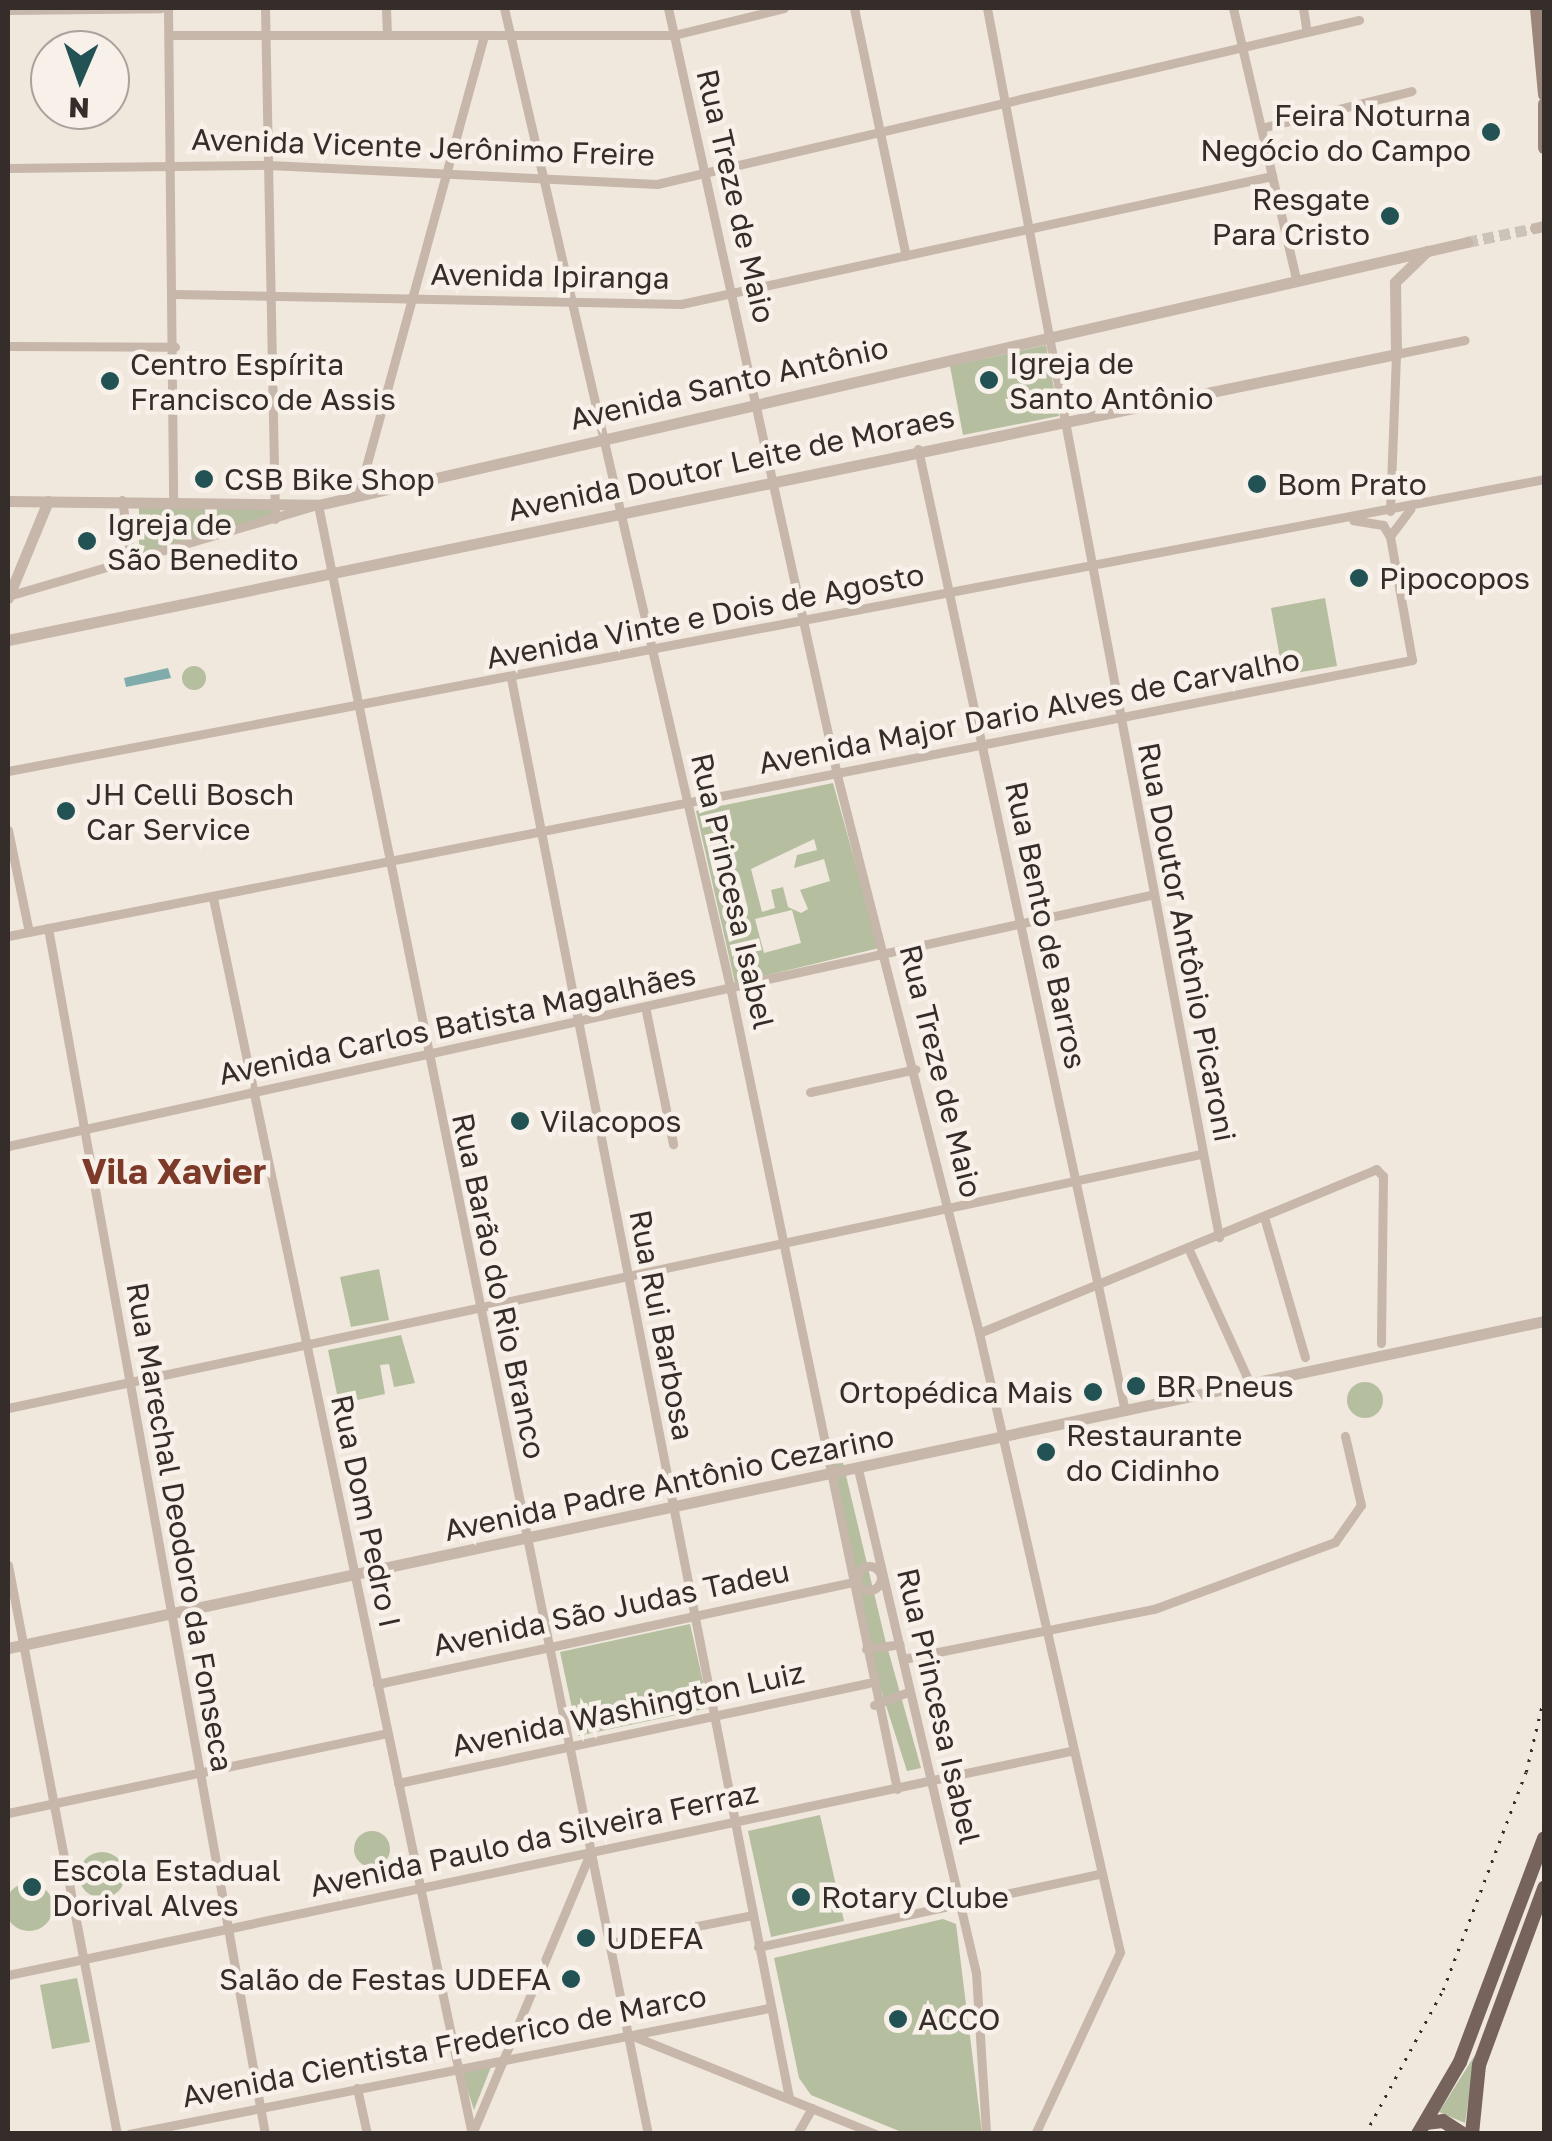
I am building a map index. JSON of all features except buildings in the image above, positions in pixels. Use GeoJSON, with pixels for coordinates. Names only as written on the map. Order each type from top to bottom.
{"type":"FeatureCollection","features":[{"type":"Feature","properties":{"kind":"main road"},"geometry":{"type":"LineString","coordinates":[[1536,8],[1544,94]]}},
{"type":"Feature","properties":{"kind":"main road"},"geometry":{"type":"LineString","coordinates":[[1544,113],[1544,148]]}},
{"type":"Feature","properties":{"kind":"main road"},"geometry":{"type":"LineString","coordinates":[[1422,2128],[1460,2062],[1544,1838]]}},
{"type":"Feature","properties":{"kind":"main road"},"geometry":{"type":"LineString","coordinates":[[1472,2134],[1479,2065],[1538,1917],[1544,1888]]}},
{"type":"Feature","properties":{"kind":"main road"},"geometry":{"type":"LineString","coordinates":[[1422,2128],[1443,2120],[1464,2134]]}},
{"type":"Feature","properties":{"kind":"street"},"geometry":{"type":"LineString","coordinates":[[8,10],[164,8],[169,35],[175,348],[173,500]]}},
{"type":"Feature","properties":{"kind":"street"},"geometry":{"type":"LineString","coordinates":[[265,8],[278,499],[275,519]]}},
{"type":"Feature","properties":{"kind":"street"},"geometry":{"type":"LineString","coordinates":[[386,8],[387,34]]}},
{"type":"Feature","properties":{"kind":"street","name":"Rua Princesa Isabel"},"geometry":{"type":"LineString","coordinates":[[504,8],[623,510],[731,992],[856,1581],[869,1683],[897,1788]]}},
{"type":"Feature","properties":{"kind":"street","name":"Rua Treze de Maio"},"geometry":{"type":"LineString","coordinates":[[668,8],[837,775],[887,954],[950,1210],[1048,1628],[1070,1751],[1120,1952],[1034,2134]]}},
{"type":"Feature","properties":{"kind":"street"},"geometry":{"type":"LineString","coordinates":[[169,35],[674,35],[784,8]]}},
{"type":"Feature","properties":{"kind":"street"},"geometry":{"type":"LineString","coordinates":[[854,8],[906,256]]}},
{"type":"Feature","properties":{"kind":"street","name":"Rua Doutor Antônio Picaroni"},"geometry":{"type":"LineString","coordinates":[[986,8],[1030,227],[1200,1154],[1219,1237]]}},
{"type":"Feature","properties":{"kind":"street"},"geometry":{"type":"LineString","coordinates":[[1234,8],[1296,280]]}},
{"type":"Feature","properties":{"kind":"street"},"geometry":{"type":"LineString","coordinates":[[1303,8],[1307,32]]}},
{"type":"Feature","properties":{"kind":"street","name":"Avenida Vicente Jerônimo Freire"},"geometry":{"type":"LineString","coordinates":[[8,168],[269,165],[446,170],[658,184],[1358,20]]}},
{"type":"Feature","properties":{"kind":"street"},"geometry":{"type":"LineString","coordinates":[[358,496],[484,35]]}},
{"type":"Feature","properties":{"kind":"street"},"geometry":{"type":"LineString","coordinates":[[1261,128],[1412,91]]}},
{"type":"Feature","properties":{"kind":"street","name":"Avenida Ipiranga"},"geometry":{"type":"LineString","coordinates":[[174,294],[572,306],[732,294],[1272,176]]}},
{"type":"Feature","properties":{"kind":"street","name":"Avenida Santo Antônio"},"geometry":{"type":"LineString","coordinates":[[8,597],[132,566],[318,505],[756,401],[1467,242]]}},
{"type":"Feature","properties":{"kind":"street"},"geometry":{"type":"LineString","coordinates":[[1394,282],[1427,251]]}},
{"type":"Feature","properties":{"kind":"street"},"geometry":{"type":"LineString","coordinates":[[1382,262],[1394,282],[1397,488],[1390,510]]}},
{"type":"Feature","properties":{"kind":"street","name":"Avenida Doutor Leite de Moraes"},"geometry":{"type":"LineString","coordinates":[[8,640],[774,477],[1465,340]]}},
{"type":"Feature","properties":{"kind":"street"},"geometry":{"type":"LineString","coordinates":[[8,346],[175,348]]}},
{"type":"Feature","properties":{"kind":"street","name":"Rua Bento de Barros"},"geometry":{"type":"LineString","coordinates":[[918,449],[1125,1411]]}},
{"type":"Feature","properties":{"kind":"street","name":"Avenida Vinte e Dois de Agosto"},"geometry":{"type":"LineString","coordinates":[[8,771],[1353,520],[1544,479]]}},
{"type":"Feature","properties":{"kind":"street"},"geometry":{"type":"LineString","coordinates":[[1353,520],[1383,525],[1390,537],[1412,507],[1397,488]]}},
{"type":"Feature","properties":{"kind":"street"},"geometry":{"type":"LineString","coordinates":[[8,501],[278,499],[318,505]]}},
{"type":"Feature","properties":{"kind":"street"},"geometry":{"type":"LineString","coordinates":[[122,500],[132,566]]}},
{"type":"Feature","properties":{"kind":"street"},"geometry":{"type":"LineString","coordinates":[[8,597],[48,502]]}},
{"type":"Feature","properties":{"kind":"street","name":"Rua Barão do Rio Branco"},"geometry":{"type":"LineString","coordinates":[[318,505],[426,1056],[631,2036],[648,2134]]}},
{"type":"Feature","properties":{"kind":"street","name":"Avenida Major Dario Alves de Carvalho"},"geometry":{"type":"LineString","coordinates":[[8,936],[542,835],[1412,660],[1390,537]]}},
{"type":"Feature","properties":{"kind":"street","name":"Rua Rui Barbosa"},"geometry":{"type":"LineString","coordinates":[[512,678],[789,2098]]}},
{"type":"Feature","properties":{"kind":"street"},"geometry":{"type":"LineString","coordinates":[[8,830],[29,932]]}},
{"type":"Feature","properties":{"kind":"street","name":"Avenida Carlos Batista Magalhães"},"geometry":{"type":"LineString","coordinates":[[8,1146],[578,1026],[1151,895]]}},
{"type":"Feature","properties":{"kind":"street","name":"Rua Dom Pedro I"},"geometry":{"type":"LineString","coordinates":[[213,898],[454,2069],[472,2134]]}},
{"type":"Feature","properties":{"kind":"street","name":"Rua Marechal Deodoro da Fonseca"},"geometry":{"type":"LineString","coordinates":[[48,928],[82,1130],[174,1614],[225,1931],[264,2134]]}},
{"type":"Feature","properties":{"kind":"street"},"geometry":{"type":"LineString","coordinates":[[646,1010],[673,1144]]}},
{"type":"Feature","properties":{"kind":"street"},"geometry":{"type":"LineString","coordinates":[[810,1092],[916,1070]]}},
{"type":"Feature","properties":{"kind":"street"},"geometry":{"type":"LineString","coordinates":[[8,1408],[628,1282],[1200,1154]]}},
{"type":"Feature","properties":{"kind":"street"},"geometry":{"type":"LineString","coordinates":[[979,1333],[1190,1252],[1376,1169],[1382,1343]]}},
{"type":"Feature","properties":{"kind":"street"},"geometry":{"type":"LineString","coordinates":[[1264,1217],[1305,1357]]}},
{"type":"Feature","properties":{"kind":"street"},"geometry":{"type":"LineString","coordinates":[[1190,1252],[1251,1386]]}},
{"type":"Feature","properties":{"kind":"street","name":"Avenida Padre Antônio Cezarino"},"geometry":{"type":"LineString","coordinates":[[8,1648],[1251,1386],[1544,1320]]}},
{"type":"Feature","properties":{"kind":"street"},"geometry":{"type":"LineString","coordinates":[[903,1659],[1154,1609],[1336,1542],[1362,1505],[1345,1436]]}},
{"type":"Feature","properties":{"kind":"street","name":"Rua Princesa Isabel"},"geometry":{"type":"LineString","coordinates":[[858,1468],[986,2032],[986,2134]]}},
{"type":"Feature","properties":{"kind":"street"},"geometry":{"type":"LineString","coordinates":[[8,1565],[117,2134]]}},
{"type":"Feature","properties":{"kind":"street"},"geometry":{"type":"LineString","coordinates":[[870,1565],[883,1575],[874,1589],[856,1581],[870,1565]]}},
{"type":"Feature","properties":{"kind":"street","name":"Avenida São Judas Tadeu"},"geometry":{"type":"LineString","coordinates":[[376,1684],[856,1581]]}},
{"type":"Feature","properties":{"kind":"street"},"geometry":{"type":"LineString","coordinates":[[866,1649],[900,1644]]}},
{"type":"Feature","properties":{"kind":"street","name":"Avenida Washington Luiz"},"geometry":{"type":"LineString","coordinates":[[398,1783],[869,1683]]}},
{"type":"Feature","properties":{"kind":"street"},"geometry":{"type":"LineString","coordinates":[[874,1705],[908,1692]]}},
{"type":"Feature","properties":{"kind":"street"},"geometry":{"type":"LineString","coordinates":[[8,1813],[386,1733]]}},
{"type":"Feature","properties":{"kind":"street","name":"Avenida Paulo da Silveira Ferraz"},"geometry":{"type":"LineString","coordinates":[[8,1974],[1070,1751]]}},
{"type":"Feature","properties":{"kind":"street"},"geometry":{"type":"LineString","coordinates":[[472,2134],[590,1852]]}},
{"type":"Feature","properties":{"kind":"street"},"geometry":{"type":"LineString","coordinates":[[758,1946],[1099,1874]]}},
{"type":"Feature","properties":{"kind":"street"},"geometry":{"type":"LineString","coordinates":[[611,1944],[754,1915]]}},
{"type":"Feature","properties":{"kind":"street","name":"Avenida Cientista Frederico de Marco"},"geometry":{"type":"LineString","coordinates":[[129,2134],[186,2128],[259,2106],[769,2008]]}},
{"type":"Feature","properties":{"kind":"street"},"geometry":{"type":"LineString","coordinates":[[631,2036],[876,2134]]}},
{"type":"Feature","properties":{"kind":"street"},"geometry":{"type":"LineString","coordinates":[[357,2088],[367,2134]]}},
{"type":"Feature","properties":{"kind":"street"},"geometry":{"type":"LineString","coordinates":[[797,2134],[812,2108]]}},
{"type":"Feature","properties":{"kind":"green space"},"geometry":{"type":"Polygon","coordinates":[[[1046,345],[1059,416],[963,435],[950,366],[1046,345]]]}},
{"type":"Feature","properties":{"kind":"green space"},"geometry":{"type":"Polygon","coordinates":[[[271,506],[275,515],[139,556],[139,508],[271,506]]]}},
{"type":"Feature","properties":{"kind":"green space"},"geometry":{"type":"Polygon","coordinates":[[[1325,598],[1337,666],[1283,675],[1271,608],[1325,598]]]}},
{"type":"Feature","properties":{"kind":"green space"},"geometry":{"type":"Polygon","coordinates":[[[194,666],[203,669],[203,687],[194,690],[185,687],[182,678],[185,669],[194,666]]]}},
{"type":"Feature","properties":{"kind":"green space"},"geometry":{"type":"Polygon","coordinates":[[[833,783],[879,948],[735,983],[696,811],[833,783]],[[814,839],[751,869],[762,912],[775,908],[771,890],[783,887],[788,907],[801,913],[808,909],[800,890],[830,881],[824,859],[794,868],[797,855],[817,850],[814,839]],[[740,877],[724,880],[731,913],[748,909],[740,877]],[[792,910],[755,919],[764,953],[801,943],[792,910]]]}},
{"type":"Feature","properties":{"kind":"green space"},"geometry":{"type":"Polygon","coordinates":[[[379,1269],[389,1320],[351,1327],[340,1277],[379,1269]]]}},
{"type":"Feature","properties":{"kind":"green space"},"geometry":{"type":"Polygon","coordinates":[[[401,1335],[415,1383],[394,1387],[389,1364],[380,1365],[385,1394],[339,1404],[328,1350],[401,1335]]]}},
{"type":"Feature","properties":{"kind":"green space"},"geometry":{"type":"Polygon","coordinates":[[[1365,1382],[1378,1387],[1383,1400],[1378,1413],[1365,1418],[1352,1413],[1347,1400],[1352,1387],[1365,1382]]]}},
{"type":"Feature","properties":{"kind":"green space"},"geometry":{"type":"Polygon","coordinates":[[[843,1463],[921,1768],[907,1771],[866,1643],[832,1464],[843,1463]]]}},
{"type":"Feature","properties":{"kind":"green space"},"geometry":{"type":"Polygon","coordinates":[[[690,1624],[709,1708],[578,1736],[560,1652],[690,1624]]]}},
{"type":"Feature","properties":{"kind":"green space","name":"Rotary Clube"},"geometry":{"type":"Polygon","coordinates":[[[820,1815],[844,1921],[771,1937],[748,1831],[820,1815]]]}},
{"type":"Feature","properties":{"kind":"green space"},"geometry":{"type":"Polygon","coordinates":[[[372,1831],[385,1836],[390,1849],[385,1862],[372,1867],[359,1862],[354,1849],[359,1836],[372,1831]]]}},
{"type":"Feature","properties":{"kind":"green space"},"geometry":{"type":"Polygon","coordinates":[[[102,1852],[118,1859],[125,1875],[118,1891],[102,1898],[86,1891],[79,1875],[86,1859],[102,1852]]]}},
{"type":"Feature","properties":{"kind":"green space"},"geometry":{"type":"Polygon","coordinates":[[[29,1883],[46,1890],[53,1907],[46,1924],[29,1931],[12,1924],[5,1907],[12,1890],[29,1883]]]}},
{"type":"Feature","properties":{"kind":"green space"},"geometry":{"type":"Polygon","coordinates":[[[943,1919],[956,1924],[982,2133],[904,2133],[811,2095],[799,2078],[774,1958],[943,1919]]]}},
{"type":"Feature","properties":{"kind":"green space"},"geometry":{"type":"Polygon","coordinates":[[[77,1978],[90,2042],[52,2049],[40,1985],[77,1978]]]}},
{"type":"Feature","properties":{"kind":"green space"},"geometry":{"type":"Polygon","coordinates":[[[1475,2055],[1465,2123],[1439,2112],[1475,2055]]]}},
{"type":"Feature","properties":{"kind":"green space"},"geometry":{"type":"Polygon","coordinates":[[[491,2067],[474,2110],[462,2073],[491,2067]]]}},
{"type":"Feature","properties":{"kind":"water"},"geometry":{"type":"Polygon","coordinates":[[[168,668],[171,678],[126,687],[124,678],[168,668]]]}},
{"type":"Feature","properties":{"kind":"tunnel"},"geometry":{"type":"LineString","coordinates":[[1467,242],[1535,228]]}},
{"type":"Feature","properties":{"kind":"railway"},"geometry":{"type":"LineString","coordinates":[[1365,2134],[1443,1990],[1526,1772],[1544,1697]]}},
{"type":"Feature","properties":{"kind":"place","name":"Feira Noturna Negócio do Campo"},"geometry":{"type":"Point","coordinates":[1491,132]}},
{"type":"Feature","properties":{"kind":"place","name":"Resgate Para Cristo"},"geometry":{"type":"Point","coordinates":[1390,216]}},
{"type":"Feature","properties":{"kind":"place","name":"Igreja de Santo Antônio"},"geometry":{"type":"Point","coordinates":[989,380]}},
{"type":"Feature","properties":{"kind":"place","name":"Centro Espírita Francisco de Assis"},"geometry":{"type":"Point","coordinates":[110,381]}},
{"type":"Feature","properties":{"kind":"place","name":"CSB Bike Shop"},"geometry":{"type":"Point","coordinates":[204,479]}},
{"type":"Feature","properties":{"kind":"place","name":"Bom Prato"},"geometry":{"type":"Point","coordinates":[1257,484]}},
{"type":"Feature","properties":{"kind":"place","name":"Igreja de São Benedito"},"geometry":{"type":"Point","coordinates":[87,541]}},
{"type":"Feature","properties":{"kind":"place","name":"Pipocopos"},"geometry":{"type":"Point","coordinates":[1359,578]}},
{"type":"Feature","properties":{"kind":"place","name":"JH Celli Bosch Car Service"},"geometry":{"type":"Point","coordinates":[66,811]}},
{"type":"Feature","properties":{"kind":"place","name":"Vilacopos"},"geometry":{"type":"Point","coordinates":[520,1121]}},
{"type":"Feature","properties":{"kind":"place","name":"BR Pneus"},"geometry":{"type":"Point","coordinates":[1136,1386]}},
{"type":"Feature","properties":{"kind":"place","name":"Ortopédica Mais"},"geometry":{"type":"Point","coordinates":[1093,1392]}},
{"type":"Feature","properties":{"kind":"place","name":"Restaurante do Cidinho"},"geometry":{"type":"Point","coordinates":[1046,1452]}},
{"type":"Feature","properties":{"kind":"place","name":"Escola Estadual Dorival Alves"},"geometry":{"type":"Point","coordinates":[32,1887]}},
{"type":"Feature","properties":{"kind":"place","name":"Rotary Clube"},"geometry":{"type":"Point","coordinates":[801,1897]}},
{"type":"Feature","properties":{"kind":"place","name":"UDEFA"},"geometry":{"type":"Point","coordinates":[586,1938]}},
{"type":"Feature","properties":{"kind":"place","name":"Salão de Festas UDEFA"},"geometry":{"type":"Point","coordinates":[571,1979]}},
{"type":"Feature","properties":{"kind":"place","name":"ACCO"},"geometry":{"type":"Point","coordinates":[898,2019]}},
{"type":"Feature","properties":{"kind":"district","name":"Vila Xavier"},"geometry":{"type":"Point","coordinates":[174,1171]}}]}
